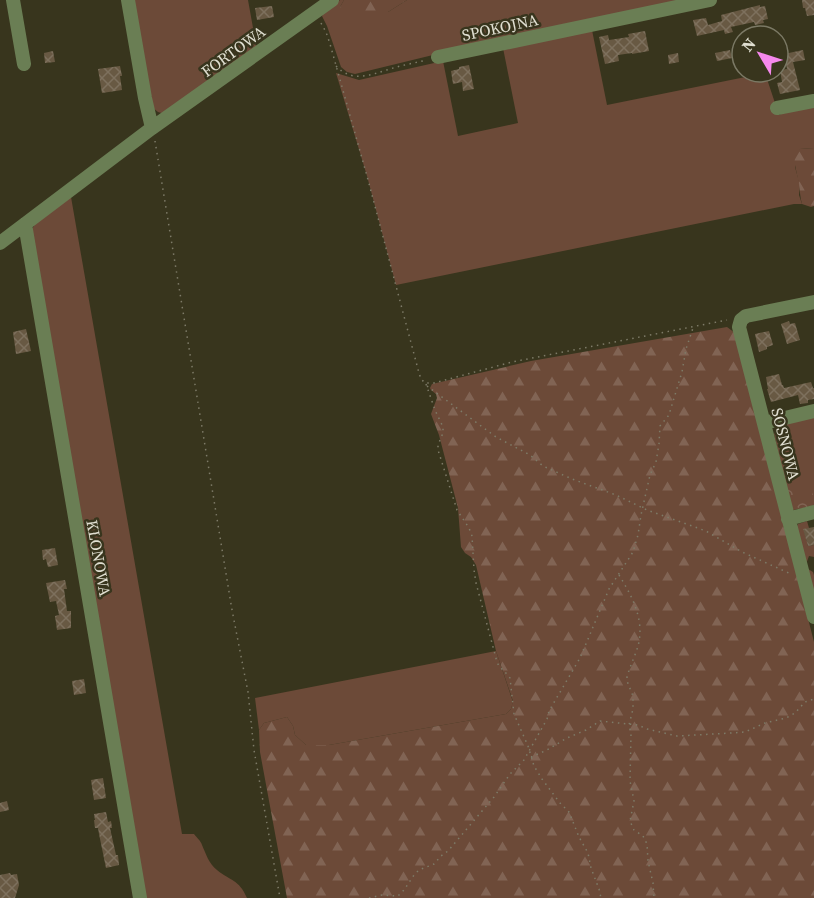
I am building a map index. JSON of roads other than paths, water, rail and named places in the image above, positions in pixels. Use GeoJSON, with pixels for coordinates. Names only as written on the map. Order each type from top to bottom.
{"type":"FeatureCollection","features":[{"type":"Feature","properties":{"kind":"street"},"geometry":{"type":"LineString","coordinates":[[13,0],[24,64]]}},
{"type":"Feature","properties":{"kind":"street"},"geometry":{"type":"LineString","coordinates":[[128,0],[152,128]]}},
{"type":"Feature","properties":{"kind":"street","name":"FORTOWA"},"geometry":{"type":"LineString","coordinates":[[0,243],[152,128],[332,0]]}},
{"type":"Feature","properties":{"kind":"street","name":"SPOKOJNA"},"geometry":{"type":"LineString","coordinates":[[438,57],[710,0]]}},
{"type":"Feature","properties":{"kind":"street"},"geometry":{"type":"LineString","coordinates":[[777,108],[814,101]]}},
{"type":"Feature","properties":{"kind":"street","name":"KLONOWA"},"geometry":{"type":"LineString","coordinates":[[25,224],[140,898]]}},
{"type":"Feature","properties":{"kind":"street","name":"SOSNOWA"},"geometry":{"type":"LineString","coordinates":[[814,303],[746,316],[741,320],[739,327],[814,617]]}},
{"type":"Feature","properties":{"kind":"street"},"geometry":{"type":"LineString","coordinates":[[764,423],[814,411]]}},
{"type":"Feature","properties":{"kind":"street"},"geometry":{"type":"LineString","coordinates":[[788,519],[814,512]]}}]}
